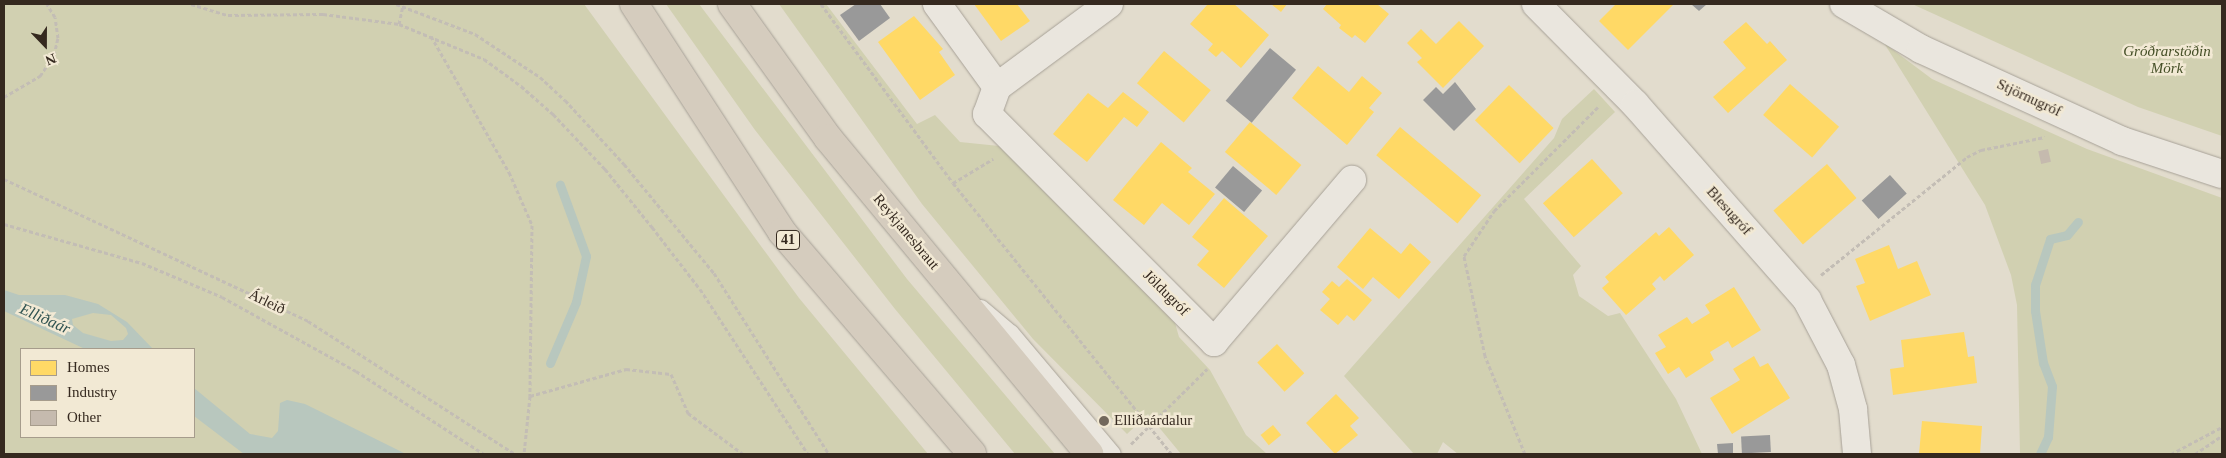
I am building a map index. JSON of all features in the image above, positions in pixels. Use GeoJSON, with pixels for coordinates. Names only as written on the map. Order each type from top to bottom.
{"type":"FeatureCollection","features":[{"type":"Feature","properties":{"kind":"highway","name":"41"},"geometry":{"type":"LineString","coordinates":[[634,4],[782,232],[972,454]]}},
{"type":"Feature","properties":{"kind":"highway","name":"Reykjanesbraut"},"geometry":{"type":"LineString","coordinates":[[732,4],[828,138],[1090,454]]}},
{"type":"Feature","properties":{"kind":"street"},"geometry":{"type":"LineString","coordinates":[[937,4],[997,86],[1108,4]]}},
{"type":"Feature","properties":{"kind":"street","name":"Blesugróf"},"geometry":{"type":"LineString","coordinates":[[1536,4],[1618,87],[1806,300],[1829,337],[1841,366],[1853,409],[1857,454]]}},
{"type":"Feature","properties":{"kind":"street","name":"Stjörnugróf"},"geometry":{"type":"LineString","coordinates":[[1844,4],[1921,49],[2122,141],[2222,174]]}},
{"type":"Feature","properties":{"kind":"street","name":"Jöldugróf"},"geometry":{"type":"LineString","coordinates":[[997,86],[987,114],[1214,342],[1352,180]]}},
{"type":"Feature","properties":{"kind":"lane"},"geometry":{"type":"LineString","coordinates":[[943,277],[1011,333],[1112,454]]}},
{"type":"Feature","properties":{"kind":"path"},"geometry":{"type":"LineString","coordinates":[[4,96],[40,76],[54,55],[58,38],[55,18],[47,4]]}},
{"type":"Feature","properties":{"kind":"path"},"geometry":{"type":"LineString","coordinates":[[191,4],[228,15],[323,14],[399,24],[431,35],[484,59],[521,86],[554,114],[605,169],[700,289],[808,454]]}},
{"type":"Feature","properties":{"kind":"path"},"geometry":{"type":"LineString","coordinates":[[396,4],[403,4],[475,34],[540,77],[565,100],[624,164],[714,273],[829,454]]}},
{"type":"Feature","properties":{"kind":"path"},"geometry":{"type":"LineString","coordinates":[[399,24],[403,4]]}},
{"type":"Feature","properties":{"kind":"path"},"geometry":{"type":"LineString","coordinates":[[821,4],[954,183],[1172,454]]}},
{"type":"Feature","properties":{"kind":"path"},"geometry":{"type":"LineString","coordinates":[[431,35],[509,172],[532,224],[530,396],[524,454]]}},
{"type":"Feature","properties":{"kind":"path"},"geometry":{"type":"LineString","coordinates":[[1525,454],[1485,356],[1464,256],[1494,211],[1618,87]]}},
{"type":"Feature","properties":{"kind":"path"},"geometry":{"type":"LineString","coordinates":[[1814,280],[1967,157],[1981,150],[2050,136]]}},
{"type":"Feature","properties":{"kind":"path"},"geometry":{"type":"LineString","coordinates":[[954,183],[990,160]]}},
{"type":"Feature","properties":{"kind":"path","name":"Árleið"},"geometry":{"type":"LineString","coordinates":[[4,179],[308,322],[515,454]]}},
{"type":"Feature","properties":{"kind":"path","name":"Árleið"},"geometry":{"type":"LineString","coordinates":[[4,224],[142,263],[222,297],[340,362],[484,454]]}},
{"type":"Feature","properties":{"kind":"path"},"geometry":{"type":"LineString","coordinates":[[530,396],[626,369],[670,374],[688,413],[743,454]]}},
{"type":"Feature","properties":{"kind":"path"},"geometry":{"type":"LineString","coordinates":[[1139,437],[1190,387]]}},
{"type":"Feature","properties":{"kind":"path"},"geometry":{"type":"LineString","coordinates":[[2171,454],[2222,427]]}},
{"type":"Feature","properties":{"kind":"path"},"geometry":{"type":"LineString","coordinates":[[2195,454],[2222,436]]}},
{"type":"Feature","properties":{"kind":"green space"},"geometry":{"type":"Polygon","coordinates":[[[4,4],[584,4],[799,298],[928,454],[4,454],[4,4]]]}},
{"type":"Feature","properties":{"kind":"green space"},"geometry":{"type":"Polygon","coordinates":[[[666,4],[699,4],[907,279],[1055,454],[1015,454],[895,309],[755,130],[666,4]]]}},
{"type":"Feature","properties":{"kind":"green space"},"geometry":{"type":"Polygon","coordinates":[[[779,4],[826,4],[917,124],[935,115],[960,142],[999,146],[1175,323],[1179,337],[1210,370],[1246,435],[1267,454],[1181,454],[1148,414],[1127,434],[1033,339],[922,204],[779,4]]]}},
{"type":"Feature","properties":{"kind":"green space","name":"Gróðrarstöðin Mörk"},"geometry":{"type":"Polygon","coordinates":[[[1912,4],[2222,4],[2222,136],[2138,107],[1912,4]]]}},
{"type":"Feature","properties":{"kind":"green space"},"geometry":{"type":"Polygon","coordinates":[[[1884,43],[1932,79],[2087,149],[2222,198],[2222,454],[2020,454],[2017,305],[2011,275],[1985,205],[1884,43]]]}},
{"type":"Feature","properties":{"kind":"green space"},"geometry":{"type":"Polygon","coordinates":[[[1594,89],[1615,112],[1524,199],[1581,266],[1573,275],[1579,296],[1608,316],[1620,313],[1676,399],[1702,454],[1458,454],[1443,442],[1437,454],[1414,454],[1344,376],[1554,138],[1562,119],[1594,89]]]}},
{"type":"Feature","properties":{"kind":"water","name":"Elliðaár"},"geometry":{"type":"Polygon","coordinates":[[[4,290],[19,295],[65,295],[98,304],[127,322],[152,348],[83,348],[4,311],[4,290]],[[93,313],[72,319],[73,325],[83,333],[111,341],[123,340],[128,334],[126,328],[111,315],[93,313]]]}},
{"type":"Feature","properties":{"kind":"water"},"geometry":{"type":"Polygon","coordinates":[[[195,389],[250,434],[272,438],[278,431],[280,403],[287,400],[305,404],[406,454],[244,454],[195,417],[195,389]]]}},
{"type":"Feature","properties":{"kind":"building: Homes"},"geometry":{"type":"Polygon","coordinates":[[[974,4],[1017,4],[1030,21],[1001,41],[974,4]]]}},
{"type":"Feature","properties":{"kind":"building: Homes"},"geometry":{"type":"Polygon","coordinates":[[[1208,4],[1234,4],[1269,35],[1241,68],[1222,51],[1216,57],[1208,50],[1213,44],[1190,24],[1208,4]]]}},
{"type":"Feature","properties":{"kind":"building: Homes"},"geometry":{"type":"Polygon","coordinates":[[[1271,4],[1287,4],[1281,12],[1271,4]]]}},
{"type":"Feature","properties":{"kind":"building: Homes"},"geometry":{"type":"Polygon","coordinates":[[[1327,4],[1377,4],[1389,14],[1365,43],[1355,35],[1352,38],[1339,28],[1341,25],[1323,9],[1327,4]]]}},
{"type":"Feature","properties":{"kind":"building: Homes"},"geometry":{"type":"Polygon","coordinates":[[[1616,4],[1674,4],[1628,50],[1599,21],[1616,4]]]}},
{"type":"Feature","properties":{"kind":"building: Homes"},"geometry":{"type":"Polygon","coordinates":[[[914,16],[943,49],[939,52],[955,75],[920,100],[878,42],[914,16]]]}},
{"type":"Feature","properties":{"kind":"building: Homes"},"geometry":{"type":"Polygon","coordinates":[[[1459,21],[1484,46],[1443,88],[1417,62],[1422,58],[1407,43],[1421,29],[1436,44],[1459,21]]]}},
{"type":"Feature","properties":{"kind":"building: Homes"},"geometry":{"type":"Polygon","coordinates":[[[1746,22],[1767,44],[1770,41],[1787,60],[1728,113],[1713,97],[1746,68],[1723,42],[1746,22]]]}},
{"type":"Feature","properties":{"kind":"building: Homes"},"geometry":{"type":"Polygon","coordinates":[[[1164,51],[1211,90],[1184,122],[1137,83],[1164,51]]]}},
{"type":"Feature","properties":{"kind":"building: Homes"},"geometry":{"type":"Polygon","coordinates":[[[1318,66],[1349,92],[1362,76],[1382,93],[1369,108],[1374,112],[1347,145],[1292,98],[1318,66]]]}},
{"type":"Feature","properties":{"kind":"building: Homes"},"geometry":{"type":"Polygon","coordinates":[[[1790,84],[1839,127],[1812,158],[1763,115],[1790,84]]]}},
{"type":"Feature","properties":{"kind":"building: Homes"},"geometry":{"type":"Polygon","coordinates":[[[1509,85],[1554,128],[1520,163],[1475,120],[1509,85]]]}},
{"type":"Feature","properties":{"kind":"building: Homes"},"geometry":{"type":"Polygon","coordinates":[[[1123,92],[1149,112],[1137,127],[1124,117],[1087,162],[1053,134],[1088,93],[1108,108],[1123,92]]]}},
{"type":"Feature","properties":{"kind":"building: Homes"},"geometry":{"type":"Polygon","coordinates":[[[1250,122],[1301,165],[1276,195],[1225,152],[1250,122]]]}},
{"type":"Feature","properties":{"kind":"building: Homes"},"geometry":{"type":"Polygon","coordinates":[[[1400,127],[1481,195],[1457,223],[1376,155],[1400,127]]]}},
{"type":"Feature","properties":{"kind":"building: Homes"},"geometry":{"type":"Polygon","coordinates":[[[1161,142],[1192,168],[1188,172],[1215,194],[1189,225],[1162,203],[1144,225],[1113,200],[1161,142]]]}},
{"type":"Feature","properties":{"kind":"building: Homes"},"geometry":{"type":"Polygon","coordinates":[[[1592,159],[1623,193],[1574,237],[1543,203],[1592,159]]]}},
{"type":"Feature","properties":{"kind":"building: Homes"},"geometry":{"type":"Polygon","coordinates":[[[1827,164],[1857,198],[1803,245],[1773,211],[1827,164]]]}},
{"type":"Feature","properties":{"kind":"building: Homes"},"geometry":{"type":"Polygon","coordinates":[[[1224,198],[1268,236],[1224,288],[1197,265],[1209,251],[1192,237],[1224,198]]]}},
{"type":"Feature","properties":{"kind":"building: Homes"},"geometry":{"type":"Polygon","coordinates":[[[1669,227],[1694,255],[1664,281],[1660,276],[1652,284],[1656,289],[1626,315],[1602,288],[1609,282],[1605,277],[1656,232],[1659,236],[1669,227]]]}},
{"type":"Feature","properties":{"kind":"building: Homes"},"geometry":{"type":"Polygon","coordinates":[[[1370,228],[1401,254],[1410,243],[1431,262],[1399,299],[1373,277],[1363,289],[1337,267],[1370,228]]]}},
{"type":"Feature","properties":{"kind":"building: Homes"},"geometry":{"type":"Polygon","coordinates":[[[1889,245],[1898,269],[1917,261],[1931,295],[1870,321],[1856,286],[1865,283],[1855,259],[1889,245]]]}},
{"type":"Feature","properties":{"kind":"building: Homes"},"geometry":{"type":"Polygon","coordinates":[[[1347,279],[1372,300],[1354,321],[1347,315],[1338,325],[1320,310],[1330,299],[1322,292],[1332,281],[1339,287],[1347,279]]]}},
{"type":"Feature","properties":{"kind":"building: Homes"},"geometry":{"type":"Polygon","coordinates":[[[1734,287],[1761,330],[1732,348],[1728,341],[1710,352],[1714,360],[1686,378],[1679,367],[1668,374],[1655,353],[1666,347],[1658,335],[1687,317],[1692,324],[1710,313],[1705,305],[1734,287]]]}},
{"type":"Feature","properties":{"kind":"building: Homes"},"geometry":{"type":"Polygon","coordinates":[[[1964,332],[1968,357],[1974,356],[1977,383],[1893,395],[1890,369],[1904,367],[1901,340],[1964,332]]]}},
{"type":"Feature","properties":{"kind":"building: Homes"},"geometry":{"type":"Polygon","coordinates":[[[1277,344],[1304,373],[1285,392],[1257,362],[1277,344]]]}},
{"type":"Feature","properties":{"kind":"building: Homes"},"geometry":{"type":"Polygon","coordinates":[[[1754,356],[1760,367],[1768,363],[1790,398],[1732,434],[1710,398],[1740,380],[1733,369],[1754,356]]]}},
{"type":"Feature","properties":{"kind":"building: Homes"},"geometry":{"type":"Polygon","coordinates":[[[1336,394],[1359,418],[1350,426],[1358,435],[1335,454],[1306,423],[1336,394]]]}},
{"type":"Feature","properties":{"kind":"building: Homes"},"geometry":{"type":"Polygon","coordinates":[[[1922,421],[1982,426],[1980,454],[1919,454],[1922,421]]]}},
{"type":"Feature","properties":{"kind":"building: Homes"},"geometry":{"type":"Polygon","coordinates":[[[1273,425],[1281,435],[1269,445],[1261,435],[1273,425]]]}},
{"type":"Feature","properties":{"kind":"building: Industry"},"geometry":{"type":"Polygon","coordinates":[[[856,4],[880,4],[890,18],[859,41],[840,15],[856,4]]]}},
{"type":"Feature","properties":{"kind":"building: Industry"},"geometry":{"type":"Polygon","coordinates":[[[1691,4],[1707,4],[1699,11],[1691,4]]]}},
{"type":"Feature","properties":{"kind":"building: Industry"},"geometry":{"type":"Polygon","coordinates":[[[1270,48],[1296,70],[1252,123],[1226,101],[1270,48]]]}},
{"type":"Feature","properties":{"kind":"building: Industry"},"geometry":{"type":"Polygon","coordinates":[[[1455,82],[1476,109],[1454,131],[1423,100],[1436,87],[1443,94],[1455,82]]]}},
{"type":"Feature","properties":{"kind":"building: Industry"},"geometry":{"type":"Polygon","coordinates":[[[1233,166],[1262,190],[1244,212],[1215,187],[1233,166]]]}},
{"type":"Feature","properties":{"kind":"building: Industry"},"geometry":{"type":"Polygon","coordinates":[[[1890,175],[1907,194],[1878,219],[1862,200],[1890,175]]]}},
{"type":"Feature","properties":{"kind":"building: Industry"},"geometry":{"type":"Polygon","coordinates":[[[1770,435],[1771,452],[1742,453],[1741,437],[1770,435]]]}},
{"type":"Feature","properties":{"kind":"building: Industry"},"geometry":{"type":"Polygon","coordinates":[[[1733,443],[1733,454],[1718,454],[1717,444],[1733,443]]]}},
{"type":"Feature","properties":{"kind":"building: Other"},"geometry":{"type":"Polygon","coordinates":[[[2048,149],[2051,162],[2041,164],[2038,151],[2048,149]]]}},
{"type":"Feature","properties":{"kind":"waterway"},"geometry":{"type":"LineString","coordinates":[[550,363],[576,302],[586,256],[560,185]]}},
{"type":"Feature","properties":{"kind":"waterway"},"geometry":{"type":"LineString","coordinates":[[2040,454],[2048,437],[2052,386],[2043,363],[2035,311],[2035,285],[2050,239],[2067,235],[2078,222]]}},
{"type":"Feature","properties":{"kind":"place","name":"Elliðaárdalur"},"geometry":{"type":"Point","coordinates":[1104,421]}}]}
